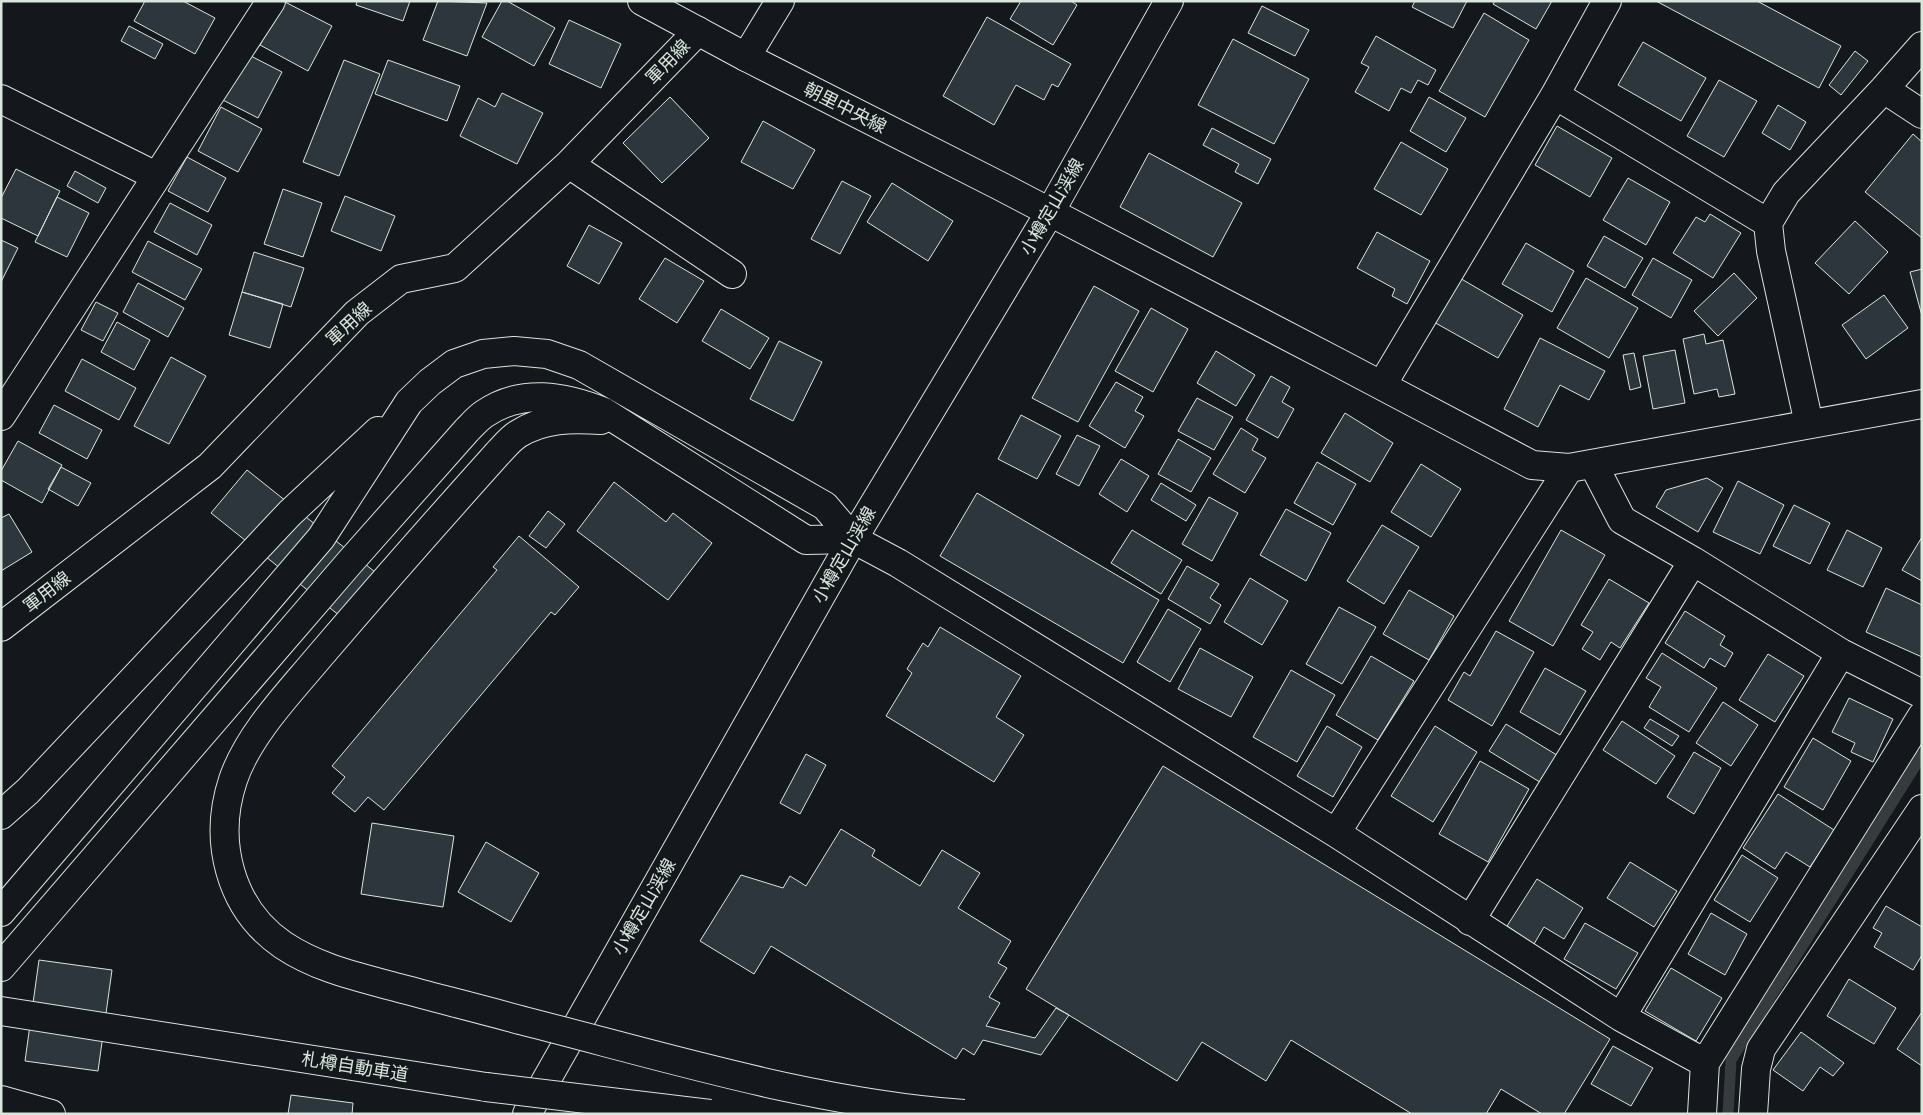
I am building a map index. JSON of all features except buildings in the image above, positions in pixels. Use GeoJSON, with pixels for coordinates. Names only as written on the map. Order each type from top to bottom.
{"type":"FeatureCollection","features":[{"type":"Feature","properties":{"kind":"main road"},"geometry":{"type":"LineString","coordinates":[[1,416],[271,1]]}},
{"type":"Feature","properties":{"kind":"main road","name":"朝里中央線"},"geometry":{"type":"LineString","coordinates":[[642,1],[746,57],[1050,212],[1382,385],[1532,465],[1581,466],[1922,404]]}},
{"type":"Feature","properties":{"kind":"main road"},"geometry":{"type":"LineString","coordinates":[[746,57],[780,1]]}},
{"type":"Feature","properties":{"kind":"main road","name":"小樽定山渓線"},"geometry":{"type":"LineString","coordinates":[[527,1114],[853,539],[1050,212],[1169,1]]}},
{"type":"Feature","properties":{"kind":"main road"},"geometry":{"type":"LineString","coordinates":[[1382,385],[1555,95],[1607,1]]}},
{"type":"Feature","properties":{"kind":"main road","name":"軍用線"},"geometry":{"type":"LineString","coordinates":[[1,627],[210,466],[357,313],[401,279],[456,268],[569,164],[698,31]]}},
{"type":"Feature","properties":{"kind":"main road"},"geometry":{"type":"LineString","coordinates":[[1809,424],[1771,251],[1768,223],[1786,193],[1884,90],[1922,46]]}},
{"type":"Feature","properties":{"kind":"main road"},"geometry":{"type":"LineString","coordinates":[[1884,90],[1922,114]]}},
{"type":"Feature","properties":{"kind":"main road"},"geometry":{"type":"LineString","coordinates":[[1555,95],[1768,223]]}},
{"type":"Feature","properties":{"kind":"main road"},"geometry":{"type":"LineString","coordinates":[[1,98],[156,176]]}},
{"type":"Feature","properties":{"kind":"main road"},"geometry":{"type":"LineString","coordinates":[[569,164],[732,274]]}},
{"type":"Feature","properties":{"kind":"main road"},"geometry":{"type":"LineString","coordinates":[[1,815],[28,791],[290,513],[430,382],[454,364],[483,354],[514,351],[547,354],[580,365],[825,506],[853,539],[898,563],[1336,833],[1621,1017],[1705,1063]]}},
{"type":"Feature","properties":{"kind":"main road"},"geometry":{"type":"LineString","coordinates":[[1,967],[350,562],[467,430],[484,414],[504,403],[530,398],[553,398],[578,402],[604,412],[806,540],[853,539]]}},
{"type":"Feature","properties":{"kind":"main road"},"geometry":{"type":"LineString","coordinates":[[1,912],[321,538],[409,402]]}},
{"type":"Feature","properties":{"kind":"main road"},"geometry":{"type":"LineString","coordinates":[[637,432],[601,420],[570,418],[541,423],[517,434],[382,583],[274,712],[249,748],[233,780],[226,814],[226,847],[231,874],[242,901],[259,924],[282,944],[307,959],[338,972],[728,1073],[821,1094],[921,1111],[964,1114]]}},
{"type":"Feature","properties":{"kind":"main road"},"geometry":{"type":"LineString","coordinates":[[1336,833],[1581,466],[1622,520],[1693,561],[1841,653],[1922,694]]}},
{"type":"Feature","properties":{"kind":"main road"},"geometry":{"type":"LineString","coordinates":[[1470,921],[1693,561]]}},
{"type":"Feature","properties":{"kind":"main road"},"geometry":{"type":"LineString","coordinates":[[1621,1017],[1841,653]]}},
{"type":"Feature","properties":{"kind":"main road"},"geometry":{"type":"LineString","coordinates":[[1702,1114],[1705,1063],[1922,716]]}},
{"type":"Feature","properties":{"kind":"main road"},"geometry":{"type":"LineString","coordinates":[[1753,1114],[1756,1070],[1761,1049],[1922,810]]}},
{"type":"Feature","properties":{"kind":"main road","name":"札樽自動車道"},"geometry":{"type":"LineString","coordinates":[[1,1011],[486,1087],[710,1114]]}},
{"type":"Feature","properties":{"kind":"main road"},"geometry":{"type":"LineString","coordinates":[[1,1100],[51,1114]]}},
{"type":"Feature","properties":{"kind":"waterway"},"geometry":{"type":"LineString","coordinates":[[1728,1114],[1731,1060],[1922,755]]}}]}
